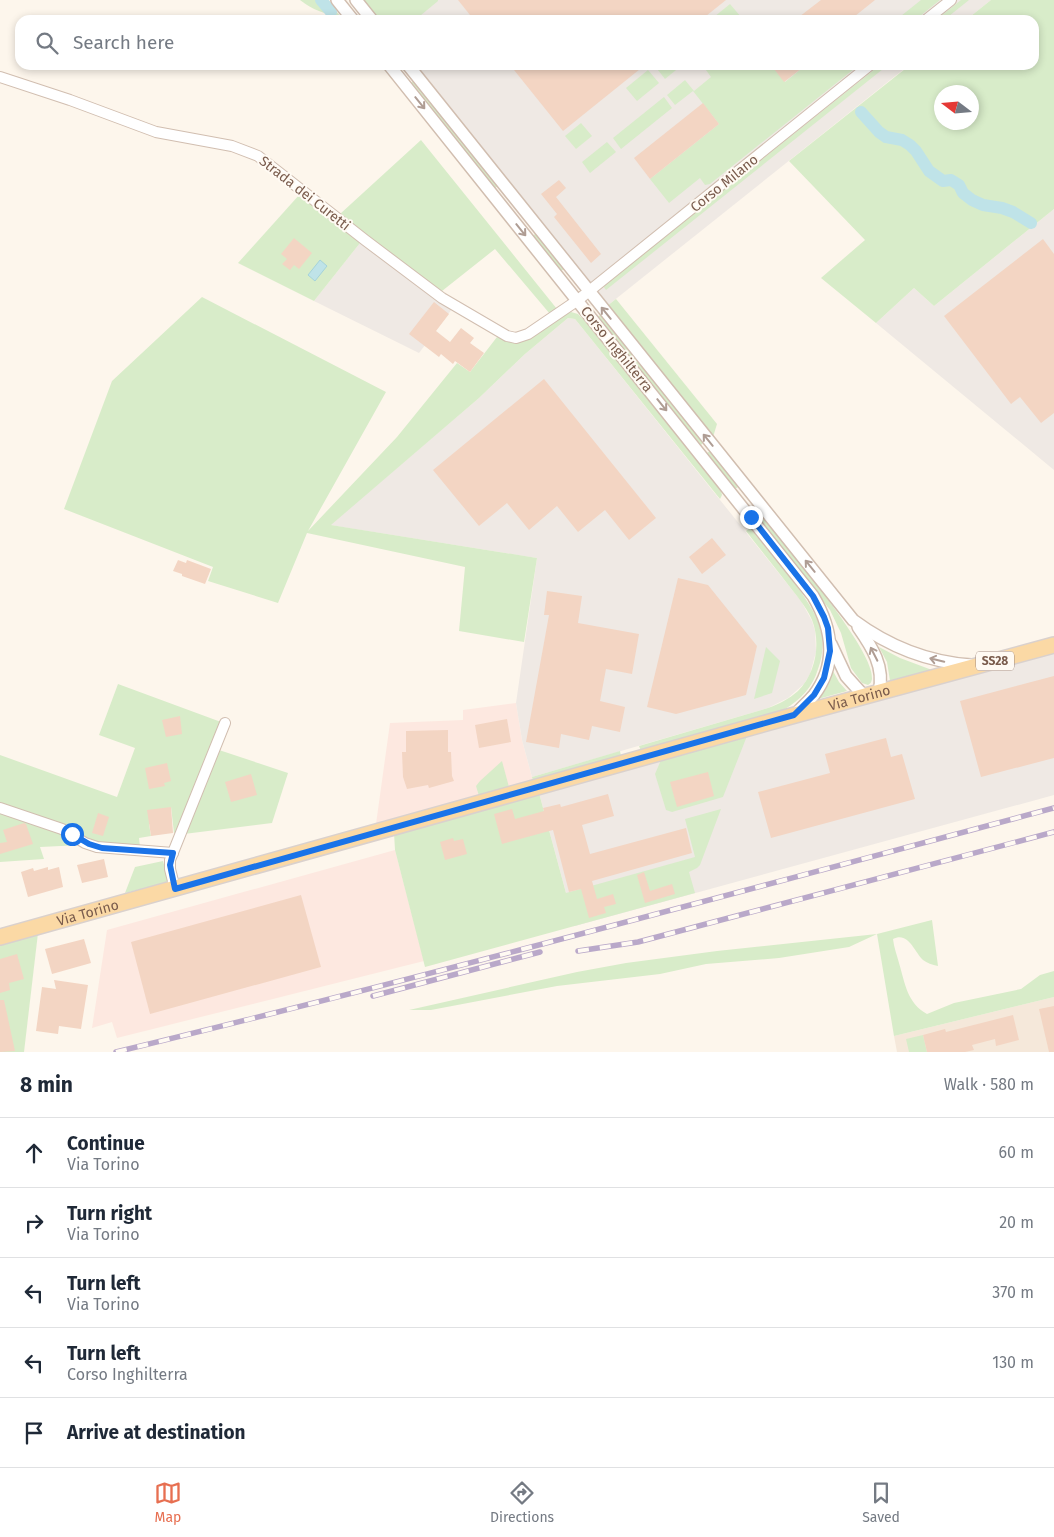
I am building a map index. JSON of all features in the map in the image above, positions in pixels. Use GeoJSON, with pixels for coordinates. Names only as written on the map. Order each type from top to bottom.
{"type":"FeatureCollection","features":[{"type":"Feature","properties":{"kind":"main road","name":"Via Torino"},"geometry":{"type":"LineString","coordinates":[[0,937],[794,715],[1054,645]]}},
{"type":"Feature","properties":{"kind":"street"},"geometry":{"type":"LineString","coordinates":[[337,0],[349,15]]}},
{"type":"Feature","properties":{"kind":"street"},"geometry":{"type":"LineString","coordinates":[[356,0],[368,15]]}},
{"type":"Feature","properties":{"kind":"street"},"geometry":{"type":"LineString","coordinates":[[932,15],[951,0]]}},
{"type":"Feature","properties":{"kind":"street","name":"Corso Inghilterra"},"geometry":{"type":"LineString","coordinates":[[393,70],[813,596],[824,617],[830,640],[846,676],[864,696]]}},
{"type":"Feature","properties":{"kind":"street","name":"Corso Inghilterra"},"geometry":{"type":"LineString","coordinates":[[412,70],[853,620],[870,645],[879,664],[881,678],[879,692]]}},
{"type":"Feature","properties":{"kind":"street","name":"Corso Milano"},"geometry":{"type":"LineString","coordinates":[[578,300],[864,70]]}},
{"type":"Feature","properties":{"kind":"street","name":"Strada dei Curetti"},"geometry":{"type":"LineString","coordinates":[[0,77],[70,100],[156,132],[232,146],[266,160],[365,240],[442,298],[507,336],[516,338],[528,334],[578,300]]}},
{"type":"Feature","properties":{"kind":"street"},"geometry":{"type":"LineString","coordinates":[[506,210],[517,201]]}},
{"type":"Feature","properties":{"kind":"street"},"geometry":{"type":"LineString","coordinates":[[736,499],[748,490]]}},
{"type":"Feature","properties":{"kind":"street","name":"Corso Inghilterra"},"geometry":{"type":"LineString","coordinates":[[853,620],[881,639],[923,656],[952,663],[985,664]]}},
{"type":"Feature","properties":{"kind":"street","name":"Corso Inghilterra"},"geometry":{"type":"LineString","coordinates":[[794,715],[814,695],[824,678],[830,651],[830,640]]}},
{"type":"Feature","properties":{"kind":"street"},"geometry":{"type":"LineString","coordinates":[[175,889],[170,865],[173,853],[225,724]]}},
{"type":"Feature","properties":{"kind":"street"},"geometry":{"type":"LineString","coordinates":[[0,808],[62,829],[85,843],[97,847],[173,853]]}},
{"type":"Feature","properties":{"kind":"shaded area"},"geometry":{"type":"Polygon","coordinates":[[[364,0],[991,0],[972,15],[376,15],[364,0]]]}},
{"type":"Feature","properties":{"kind":"shaded area"},"geometry":{"type":"Polygon","coordinates":[[[419,70],[903,70],[607,306],[419,70]]]}},
{"type":"Feature","properties":{"kind":"shaded area"},"geometry":{"type":"Polygon","coordinates":[[[1054,209],[1054,470],[876,323],[914,288],[934,306],[1054,209]]]}},
{"type":"Feature","properties":{"kind":"shaded area"},"geometry":{"type":"Polygon","coordinates":[[[360,243],[452,309],[419,353],[314,301],[360,243]]]}},
{"type":"Feature","properties":{"kind":"shaded area"},"geometry":{"type":"Polygon","coordinates":[[[568,318],[575,319],[801,601],[812,621],[815,631],[816,652],[810,674],[804,684],[788,698],[768,708],[532,777],[522,740],[516,703],[537,558],[330,525],[479,398],[525,354],[568,318]]]}},
{"type":"Feature","properties":{"kind":"shaded area"},"geometry":{"type":"Polygon","coordinates":[[[1054,652],[1054,795],[575,926],[539,793],[1054,652]]]}},
{"type":"Feature","properties":{"kind":"shaded area"},"geometry":{"type":"Polygon","coordinates":[[[516,703],[522,740],[533,781],[376,824],[390,723],[463,720],[463,710],[516,703]]]}},
{"type":"Feature","properties":{"kind":"shaded area"},"geometry":{"type":"Polygon","coordinates":[[[395,850],[424,961],[117,1038],[112,1022],[92,1028],[107,930],[395,850]]]}},
{"type":"Feature","properties":{"kind":"shaded area"},"geometry":{"type":"Polygon","coordinates":[[[1054,997],[1054,1052],[897,1052],[894,1036],[1054,997]]]}},
{"type":"Feature","properties":{"kind":"green space"},"geometry":{"type":"Polygon","coordinates":[[[300,0],[327,0],[339,15],[329,14],[300,0]]]}},
{"type":"Feature","properties":{"kind":"green space"},"geometry":{"type":"Polygon","coordinates":[[[364,0],[438,0],[421,15],[376,15],[364,0]]]}},
{"type":"Feature","properties":{"kind":"green space"},"geometry":{"type":"Polygon","coordinates":[[[921,0],[940,0],[921,15],[902,15],[921,0]]]}},
{"type":"Feature","properties":{"kind":"green space"},"geometry":{"type":"Polygon","coordinates":[[[961,0],[969,0],[950,15],[942,15],[961,0]]]}},
{"type":"Feature","properties":{"kind":"green space"},"geometry":{"type":"Polygon","coordinates":[[[991,0],[1054,0],[1054,209],[934,306],[914,288],[876,323],[821,278],[865,240],[789,161],[904,70],[1039,70],[1039,15],[972,15],[991,0]]]}},
{"type":"Feature","properties":{"kind":"green space"},"geometry":{"type":"Polygon","coordinates":[[[730,4],[739,15],[716,15],[730,4]]]}},
{"type":"Feature","properties":{"kind":"green space"},"geometry":{"type":"Polygon","coordinates":[[[648,70],[659,83],[637,101],[626,88],[648,70]]]}},
{"type":"Feature","properties":{"kind":"green space"},"geometry":{"type":"Polygon","coordinates":[[[658,70],[676,70],[665,79],[658,70]]]}},
{"type":"Feature","properties":{"kind":"green space"},"geometry":{"type":"Polygon","coordinates":[[[706,70],[775,70],[785,82],[800,70],[853,70],[710,184],[705,185],[700,178],[669,203],[650,179],[719,124],[693,91],[675,105],[667,95],[685,80],[694,91],[711,77],[706,70]]]}},
{"type":"Feature","properties":{"kind":"green space"},"geometry":{"type":"Polygon","coordinates":[[[874,70],[882,70],[606,290],[603,286],[874,70]]]}},
{"type":"Feature","properties":{"kind":"green space"},"geometry":{"type":"Polygon","coordinates":[[[413,81],[498,186],[495,188],[411,83],[413,81]]]}},
{"type":"Feature","properties":{"kind":"green space"},"geometry":{"type":"Polygon","coordinates":[[[664,97],[672,108],[621,149],[613,138],[664,97]]]}},
{"type":"Feature","properties":{"kind":"green space"},"geometry":{"type":"Polygon","coordinates":[[[581,123],[592,136],[576,149],[565,136],[581,123]]]}},
{"type":"Feature","properties":{"kind":"green space"},"geometry":{"type":"Polygon","coordinates":[[[421,140],[557,309],[550,314],[495,249],[442,291],[340,214],[421,140]]]}},
{"type":"Feature","properties":{"kind":"green space"},"geometry":{"type":"Polygon","coordinates":[[[607,142],[616,152],[590,173],[582,162],[607,142]]]}},
{"type":"Feature","properties":{"kind":"green space"},"geometry":{"type":"Polygon","coordinates":[[[300,194],[360,243],[314,301],[238,263],[300,194]]]}},
{"type":"Feature","properties":{"kind":"green space"},"geometry":{"type":"Polygon","coordinates":[[[536,233],[564,269],[561,271],[533,236],[536,233]]]}},
{"type":"Feature","properties":{"kind":"green space"},"geometry":{"type":"Polygon","coordinates":[[[202,297],[386,392],[308,531],[397,437],[457,363],[470,372],[497,337],[506,340],[571,312],[578,314],[584,320],[721,491],[722,495],[720,499],[575,319],[568,318],[525,354],[479,398],[331,525],[537,558],[524,642],[459,631],[465,567],[307,533],[278,603],[208,581],[213,567],[64,509],[112,381],[202,297]]]}},
{"type":"Feature","properties":{"kind":"green space"},"geometry":{"type":"Polygon","coordinates":[[[616,299],[717,424],[713,437],[607,306],[616,299]]]}},
{"type":"Feature","properties":{"kind":"green space"},"geometry":{"type":"Polygon","coordinates":[[[600,315],[703,443],[701,445],[598,317],[600,315]]]}},
{"type":"Feature","properties":{"kind":"green space"},"geometry":{"type":"Polygon","coordinates":[[[710,451],[738,487],[735,489],[707,453],[710,451]]]}},
{"type":"Feature","properties":{"kind":"green space"},"geometry":{"type":"Polygon","coordinates":[[[762,519],[765,520],[809,574],[860,646],[869,665],[872,679],[868,685],[862,683],[851,668],[841,633],[830,610],[762,522],[762,519]]]}},
{"type":"Feature","properties":{"kind":"green space"},"geometry":{"type":"Polygon","coordinates":[[[750,528],[790,576],[816,616],[822,638],[822,654],[816,676],[801,697],[785,709],[641,751],[639,746],[776,705],[798,691],[809,676],[813,667],[816,648],[815,629],[812,620],[800,600],[746,531],[750,528]]]}},
{"type":"Feature","properties":{"kind":"green space"},"geometry":{"type":"Polygon","coordinates":[[[766,647],[780,661],[772,693],[754,699],[766,647]]]}},
{"type":"Feature","properties":{"kind":"green space"},"geometry":{"type":"Polygon","coordinates":[[[879,647],[900,658],[932,670],[890,681],[887,662],[879,647]]]}},
{"type":"Feature","properties":{"kind":"green space"},"geometry":{"type":"Polygon","coordinates":[[[833,671],[847,691],[818,699],[827,687],[833,671]]]}},
{"type":"Feature","properties":{"kind":"green space"},"geometry":{"type":"Polygon","coordinates":[[[118,684],[221,722],[177,832],[174,833],[171,807],[156,823],[149,824],[151,836],[139,838],[140,847],[104,845],[0,804],[0,755],[117,797],[135,748],[99,735],[118,684]]]}},
{"type":"Feature","properties":{"kind":"green space"},"geometry":{"type":"Polygon","coordinates":[[[747,736],[723,797],[672,812],[666,810],[655,774],[661,760],[747,736]]]}},
{"type":"Feature","properties":{"kind":"green space"},"geometry":{"type":"Polygon","coordinates":[[[219,750],[288,773],[272,823],[184,834],[219,750]]]}},
{"type":"Feature","properties":{"kind":"green space"},"geometry":{"type":"Polygon","coordinates":[[[620,751],[621,756],[533,781],[532,777],[620,751]]]}},
{"type":"Feature","properties":{"kind":"green space"},"geometry":{"type":"Polygon","coordinates":[[[502,761],[509,787],[479,796],[476,786],[502,761]]]}},
{"type":"Feature","properties":{"kind":"green space"},"geometry":{"type":"Polygon","coordinates":[[[539,793],[566,893],[695,857],[685,819],[721,809],[700,865],[689,872],[695,893],[425,967],[395,850],[394,833],[539,793]]]}},
{"type":"Feature","properties":{"kind":"green space"},"geometry":{"type":"Polygon","coordinates":[[[0,812],[54,830],[82,845],[40,847],[44,859],[0,862],[0,812]]]}},
{"type":"Feature","properties":{"kind":"green space"},"geometry":{"type":"Polygon","coordinates":[[[163,861],[169,882],[125,893],[135,867],[163,861]]]}},
{"type":"Feature","properties":{"kind":"green space"},"geometry":{"type":"Polygon","coordinates":[[[932,920],[938,966],[923,960],[907,940],[898,937],[893,939],[908,992],[915,1004],[927,1014],[954,1003],[1021,989],[1040,975],[1054,971],[1054,997],[894,1036],[877,934],[932,920]]]}},
{"type":"Feature","properties":{"kind":"green space"},"geometry":{"type":"Polygon","coordinates":[[[38,933],[24,1052],[0,1052],[0,944],[38,933]]]}},
{"type":"Feature","properties":{"kind":"green space"},"geometry":{"type":"Polygon","coordinates":[[[877,934],[849,947],[779,958],[706,964],[660,974],[557,986],[431,1010],[409,1010],[577,972],[626,963],[877,934]]]}},
{"type":"Feature","properties":{"kind":"green space"},"geometry":{"type":"Polygon","coordinates":[[[923,1035],[927,1052],[909,1052],[906,1039],[923,1035]]]}},
{"type":"Feature","properties":{"kind":"water"},"geometry":{"type":"Polygon","coordinates":[[[320,260],[327,266],[315,281],[308,275],[320,260]]]}},
{"type":"Feature","properties":{"kind":"building"},"geometry":{"type":"Polygon","coordinates":[[[458,0],[726,0],[707,15],[470,15],[458,0]]]}},
{"type":"Feature","properties":{"kind":"building"},"geometry":{"type":"Polygon","coordinates":[[[821,0],[875,0],[856,15],[802,15],[821,0]]]}},
{"type":"Feature","properties":{"kind":"building"},"geometry":{"type":"Polygon","coordinates":[[[514,70],[639,70],[563,131],[514,70]]]}},
{"type":"Feature","properties":{"kind":"building"},"geometry":{"type":"Polygon","coordinates":[[[775,70],[800,70],[784,82],[775,70]]]}},
{"type":"Feature","properties":{"kind":"building"},"geometry":{"type":"Polygon","coordinates":[[[703,103],[719,124],[650,179],[634,158],[703,103]]]}},
{"type":"Feature","properties":{"kind":"building"},"geometry":{"type":"Polygon","coordinates":[[[559,180],[566,188],[556,197],[601,254],[591,263],[554,217],[557,214],[541,194],[559,180]]]}},
{"type":"Feature","properties":{"kind":"building"},"geometry":{"type":"Polygon","coordinates":[[[294,238],[312,253],[299,269],[294,265],[290,270],[282,264],[287,259],[281,254],[294,238]]]}},
{"type":"Feature","properties":{"kind":"building"},"geometry":{"type":"Polygon","coordinates":[[[1043,239],[1054,254],[1054,413],[1041,423],[1020,397],[1011,404],[944,316],[1043,239]]]}},
{"type":"Feature","properties":{"kind":"building"},"geometry":{"type":"Polygon","coordinates":[[[434,302],[449,314],[436,331],[450,342],[461,328],[474,338],[470,343],[484,353],[470,372],[455,361],[453,364],[441,354],[439,357],[409,334],[434,302]]]}},
{"type":"Feature","properties":{"kind":"building"},"geometry":{"type":"Polygon","coordinates":[[[544,379],[656,518],[629,540],[605,510],[578,532],[557,506],[529,530],[507,503],[479,526],[433,470],[544,379]]]}},
{"type":"Feature","properties":{"kind":"building"},"geometry":{"type":"Polygon","coordinates":[[[712,538],[726,555],[702,574],[689,557],[712,538]]]}},
{"type":"Feature","properties":{"kind":"building"},"geometry":{"type":"Polygon","coordinates":[[[178,560],[186,563],[187,560],[211,569],[205,584],[173,571],[178,560]]]}},
{"type":"Feature","properties":{"kind":"building"},"geometry":{"type":"Polygon","coordinates":[[[678,578],[708,585],[757,646],[746,695],[676,714],[647,707],[678,578]]]}},
{"type":"Feature","properties":{"kind":"building"},"geometry":{"type":"Polygon","coordinates":[[[547,591],[582,596],[578,623],[639,634],[632,674],[606,669],[600,701],[625,707],[620,732],[592,726],[589,740],[561,734],[559,748],[526,742],[549,615],[544,615],[547,591]]]}},
{"type":"Feature","properties":{"kind":"building"},"geometry":{"type":"Polygon","coordinates":[[[1054,676],[1054,758],[981,777],[960,701],[1054,676]]]}},
{"type":"Feature","properties":{"kind":"building"},"geometry":{"type":"Polygon","coordinates":[[[180,716],[182,734],[166,737],[162,720],[180,716]]]}},
{"type":"Feature","properties":{"kind":"building"},"geometry":{"type":"Polygon","coordinates":[[[507,719],[511,742],[479,748],[475,725],[507,719]]]}},
{"type":"Feature","properties":{"kind":"building"},"geometry":{"type":"Polygon","coordinates":[[[448,730],[448,752],[451,752],[454,781],[429,788],[428,785],[407,789],[403,777],[402,752],[406,752],[406,731],[448,730]]]}},
{"type":"Feature","properties":{"kind":"building"},"geometry":{"type":"Polygon","coordinates":[[[886,738],[891,757],[902,754],[915,799],[771,838],[758,792],[830,773],[825,754],[886,738]]]}},
{"type":"Feature","properties":{"kind":"building"},"geometry":{"type":"Polygon","coordinates":[[[167,763],[171,781],[164,783],[165,786],[149,789],[145,768],[167,763]]]}},
{"type":"Feature","properties":{"kind":"building"},"geometry":{"type":"Polygon","coordinates":[[[708,772],[714,796],[677,807],[670,782],[708,772]]]}},
{"type":"Feature","properties":{"kind":"building"},"geometry":{"type":"Polygon","coordinates":[[[251,774],[257,795],[231,802],[225,782],[251,774]]]}},
{"type":"Feature","properties":{"kind":"building"},"geometry":{"type":"Polygon","coordinates":[[[608,794],[614,816],[582,825],[590,854],[686,828],[692,853],[592,881],[597,899],[613,894],[616,904],[604,907],[606,913],[589,918],[581,889],[569,892],[553,830],[502,844],[494,814],[512,809],[515,819],[544,811],[543,808],[560,804],[561,807],[608,794]]]}},
{"type":"Feature","properties":{"kind":"building"},"geometry":{"type":"Polygon","coordinates":[[[171,807],[173,833],[151,836],[147,810],[171,807]]]}},
{"type":"Feature","properties":{"kind":"building"},"geometry":{"type":"Polygon","coordinates":[[[98,813],[109,817],[103,836],[92,833],[98,813]]]}},
{"type":"Feature","properties":{"kind":"building"},"geometry":{"type":"Polygon","coordinates":[[[24,823],[33,844],[0,854],[0,843],[7,842],[3,830],[24,823]]]}},
{"type":"Feature","properties":{"kind":"building"},"geometry":{"type":"Polygon","coordinates":[[[453,838],[454,841],[463,839],[467,854],[445,860],[440,842],[453,838]]]}},
{"type":"Feature","properties":{"kind":"building"},"geometry":{"type":"Polygon","coordinates":[[[104,859],[108,877],[82,883],[77,865],[104,859]]]}},
{"type":"Feature","properties":{"kind":"building"},"geometry":{"type":"Polygon","coordinates":[[[48,867],[48,870],[59,867],[63,887],[28,897],[21,872],[33,868],[34,871],[48,867]]]}},
{"type":"Feature","properties":{"kind":"building"},"geometry":{"type":"Polygon","coordinates":[[[644,872],[650,891],[672,884],[675,894],[645,903],[637,875],[644,872]]]}},
{"type":"Feature","properties":{"kind":"building"},"geometry":{"type":"Polygon","coordinates":[[[301,895],[321,967],[150,1014],[131,942],[301,895]]]}},
{"type":"Feature","properties":{"kind":"building"},"geometry":{"type":"Polygon","coordinates":[[[84,939],[91,963],[52,974],[45,949],[84,939]]]}},
{"type":"Feature","properties":{"kind":"building"},"geometry":{"type":"Polygon","coordinates":[[[17,954],[24,979],[9,983],[10,990],[0,993],[0,959],[17,954]]]}},
{"type":"Feature","properties":{"kind":"building"},"geometry":{"type":"Polygon","coordinates":[[[54,980],[88,985],[81,1029],[59,1026],[58,1034],[36,1031],[42,987],[56,989],[54,980]]]}},
{"type":"Feature","properties":{"kind":"building"},"geometry":{"type":"Polygon","coordinates":[[[0,1000],[4,1000],[15,1051],[0,1052],[0,1000]]]}},
{"type":"Feature","properties":{"kind":"building"},"geometry":{"type":"Polygon","coordinates":[[[1054,1006],[1054,1052],[1049,1052],[1039,1009],[1054,1006]]]}},
{"type":"Feature","properties":{"kind":"building"},"geometry":{"type":"Polygon","coordinates":[[[1013,1015],[1019,1040],[996,1046],[995,1039],[972,1045],[974,1050],[965,1052],[927,1052],[923,1035],[945,1029],[946,1032],[1013,1015]]]}},
{"type":"Feature","properties":{"kind":"waterway"},"geometry":{"type":"LineString","coordinates":[[321,0],[331,12]]}},
{"type":"Feature","properties":{"kind":"waterway"},"geometry":{"type":"LineString","coordinates":[[861,112],[886,137],[902,140],[910,145],[929,171],[943,181],[951,180],[959,185],[963,193],[972,200],[983,205],[1013,212],[1031,223]]}},
{"type":"Feature","properties":{"kind":"railway"},"geometry":{"type":"LineString","coordinates":[[116,1052],[469,963],[1054,808]]}},
{"type":"Feature","properties":{"kind":"railway"},"geometry":{"type":"LineString","coordinates":[[578,951],[638,942],[1054,832]]}},
{"type":"Feature","properties":{"kind":"railway"},"geometry":{"type":"LineString","coordinates":[[373,996],[540,952]]}},
{"type":"Feature","properties":{"kind":"route"},"geometry":{"type":"LineString","coordinates":[[72,834],[89,844],[102,848],[173,853],[170,860],[170,869],[175,889],[794,715],[814,695],[824,678],[830,651],[828,628],[819,606],[804,583],[751,517]]}}]}
